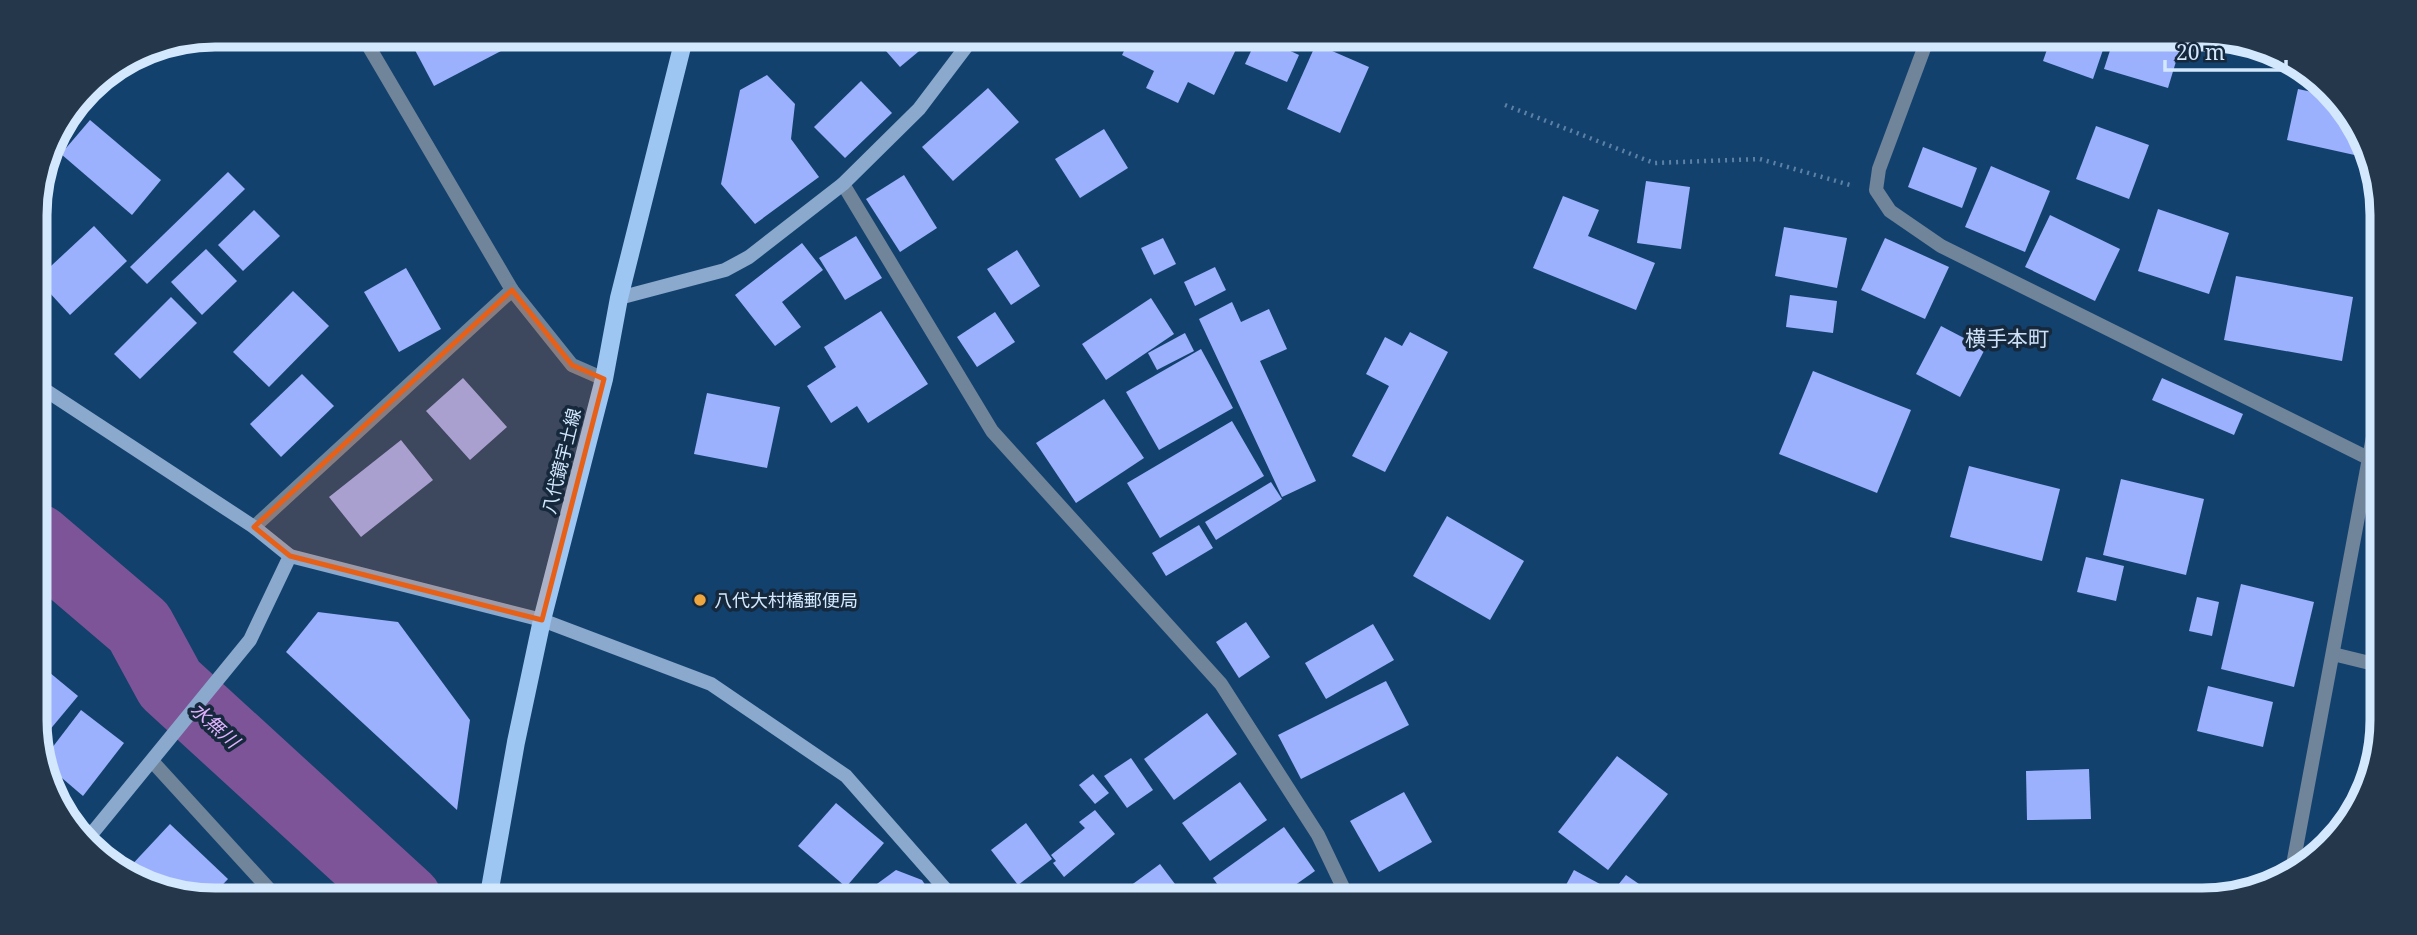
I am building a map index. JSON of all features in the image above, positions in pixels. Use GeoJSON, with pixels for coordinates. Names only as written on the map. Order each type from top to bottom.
{"type":"FeatureCollection","features":[{"type":"Feature","properties":{"kind":"main road","name":"八代鏡宇土線"},"geometry":{"type":"LineString","coordinates":[[490,888],[516,742],[542,620],[604,379],[620,298],[682,47]]}},
{"type":"Feature","properties":{"kind":"street"},"geometry":{"type":"LineString","coordinates":[[369,47],[512,290],[572,365],[604,379]]}},
{"type":"Feature","properties":{"kind":"street"},"geometry":{"type":"LineString","coordinates":[[620,298],[725,270],[749,257],[843,184],[919,109],[966,47]]}},
{"type":"Feature","properties":{"kind":"street"},"geometry":{"type":"LineString","coordinates":[[1925,47],[1879,169],[1876,190],[1890,211],[1941,246],[2370,459],[2294,860]]}},
{"type":"Feature","properties":{"kind":"street"},"geometry":{"type":"LineString","coordinates":[[843,184],[992,431],[1221,684],[1318,835],[1343,887]]}},
{"type":"Feature","properties":{"kind":"street"},"geometry":{"type":"LineString","coordinates":[[254,527],[512,290]]}},
{"type":"Feature","properties":{"kind":"street"},"geometry":{"type":"LineString","coordinates":[[48,392],[254,527],[290,556],[542,620],[711,684],[846,776],[944,888]]}},
{"type":"Feature","properties":{"kind":"street"},"geometry":{"type":"LineString","coordinates":[[92,833],[250,640],[290,556]]}},
{"type":"Feature","properties":{"kind":"street"},"geometry":{"type":"LineString","coordinates":[[2333,654],[2370,663]]}},
{"type":"Feature","properties":{"kind":"street"},"geometry":{"type":"LineString","coordinates":[[152,761],[268,888]]}},
{"type":"Feature","properties":{"kind":"path"},"geometry":{"type":"LineString","coordinates":[[1505,105],[1654,163],[1760,159],[1827,180],[1876,190]]}},
{"type":"Feature","properties":{"kind":"highlighted area"},"geometry":{"type":"Polygon","coordinates":[[[512,290],[572,365],[604,379],[542,620],[290,556],[254,527],[512,290]]]}},
{"type":"Feature","properties":{"kind":"building"},"geometry":{"type":"Polygon","coordinates":[[[413,47],[502,47],[501,51],[434,86],[413,47]]]}},
{"type":"Feature","properties":{"kind":"building"},"geometry":{"type":"Polygon","coordinates":[[[882,47],[924,47],[900,67],[882,47]]]}},
{"type":"Feature","properties":{"kind":"building"},"geometry":{"type":"Polygon","coordinates":[[[1126,47],[1237,47],[1214,95],[1188,82],[1178,103],[1146,88],[1154,71],[1122,55],[1126,47]]]}},
{"type":"Feature","properties":{"kind":"building"},"geometry":{"type":"Polygon","coordinates":[[[1253,47],[1282,47],[1299,55],[1287,82],[1245,64],[1253,47]]]}},
{"type":"Feature","properties":{"kind":"building"},"geometry":{"type":"Polygon","coordinates":[[[1315,47],[1323,47],[1369,67],[1340,133],[1287,109],[1315,47]]]}},
{"type":"Feature","properties":{"kind":"building"},"geometry":{"type":"Polygon","coordinates":[[[2048,47],[2104,47],[2093,79],[2043,61],[2048,47]]]}},
{"type":"Feature","properties":{"kind":"building"},"geometry":{"type":"Polygon","coordinates":[[[2111,47],[2180,47],[2168,88],[2104,69],[2111,47]]]}},
{"type":"Feature","properties":{"kind":"building"},"geometry":{"type":"Polygon","coordinates":[[[767,75],[795,104],[791,139],[819,177],[755,224],[721,184],[740,90],[767,75]]]}},
{"type":"Feature","properties":{"kind":"building"},"geometry":{"type":"Polygon","coordinates":[[[861,81],[892,113],[845,158],[814,127],[861,81]]]}},
{"type":"Feature","properties":{"kind":"building"},"geometry":{"type":"Polygon","coordinates":[[[988,88],[1019,122],[953,181],[922,147],[988,88]]]}},
{"type":"Feature","properties":{"kind":"building"},"geometry":{"type":"Polygon","coordinates":[[[2298,89],[2317,93],[2347,131],[2359,156],[2287,140],[2298,89]]]}},
{"type":"Feature","properties":{"kind":"building"},"geometry":{"type":"Polygon","coordinates":[[[90,120],[161,180],[132,215],[61,154],[90,120]]]}},
{"type":"Feature","properties":{"kind":"building"},"geometry":{"type":"Polygon","coordinates":[[[2096,126],[2149,145],[2129,199],[2076,179],[2096,126]]]}},
{"type":"Feature","properties":{"kind":"building"},"geometry":{"type":"Polygon","coordinates":[[[1104,129],[1128,168],[1080,198],[1055,159],[1104,129]]]}},
{"type":"Feature","properties":{"kind":"building"},"geometry":{"type":"Polygon","coordinates":[[[1923,147],[1977,168],[1962,208],[1908,187],[1923,147]]]}},
{"type":"Feature","properties":{"kind":"building"},"geometry":{"type":"Polygon","coordinates":[[[1991,166],[2050,191],[2025,252],[1965,227],[1991,166]]]}},
{"type":"Feature","properties":{"kind":"building"},"geometry":{"type":"Polygon","coordinates":[[[228,172],[245,189],[147,284],[130,267],[228,172]]]}},
{"type":"Feature","properties":{"kind":"building"},"geometry":{"type":"Polygon","coordinates":[[[904,175],[937,228],[900,252],[866,199],[904,175]]]}},
{"type":"Feature","properties":{"kind":"building"},"geometry":{"type":"Polygon","coordinates":[[[1646,181],[1690,187],[1681,249],[1637,243],[1646,181]]]}},
{"type":"Feature","properties":{"kind":"building"},"geometry":{"type":"Polygon","coordinates":[[[1563,196],[1599,210],[1588,236],[1655,263],[1636,310],[1533,268],[1563,196]]]}},
{"type":"Feature","properties":{"kind":"building"},"geometry":{"type":"Polygon","coordinates":[[[2158,209],[2229,233],[2209,294],[2138,271],[2158,209]]]}},
{"type":"Feature","properties":{"kind":"building"},"geometry":{"type":"Polygon","coordinates":[[[254,210],[280,236],[243,271],[218,245],[254,210]]]}},
{"type":"Feature","properties":{"kind":"building"},"geometry":{"type":"Polygon","coordinates":[[[2050,215],[2120,249],[2095,301],[2025,267],[2050,215]]]}},
{"type":"Feature","properties":{"kind":"building"},"geometry":{"type":"Polygon","coordinates":[[[94,226],[127,261],[70,315],[48,291],[48,269],[94,226]]]}},
{"type":"Feature","properties":{"kind":"building"},"geometry":{"type":"Polygon","coordinates":[[[1784,227],[1847,238],[1837,288],[1775,276],[1784,227]]]}},
{"type":"Feature","properties":{"kind":"building"},"geometry":{"type":"Polygon","coordinates":[[[856,236],[882,278],[845,300],[819,258],[856,236]]]}},
{"type":"Feature","properties":{"kind":"building"},"geometry":{"type":"Polygon","coordinates":[[[1163,238],[1176,264],[1154,275],[1141,248],[1163,238]]]}},
{"type":"Feature","properties":{"kind":"building"},"geometry":{"type":"Polygon","coordinates":[[[1885,238],[1949,267],[1925,319],[1861,290],[1885,238]]]}},
{"type":"Feature","properties":{"kind":"building"},"geometry":{"type":"Polygon","coordinates":[[[802,243],[823,270],[782,302],[801,327],[775,346],[735,295],[802,243]]]}},
{"type":"Feature","properties":{"kind":"building"},"geometry":{"type":"Polygon","coordinates":[[[206,249],[237,281],[202,315],[171,282],[206,249]]]}},
{"type":"Feature","properties":{"kind":"building"},"geometry":{"type":"Polygon","coordinates":[[[1017,250],[1040,286],[1011,305],[987,269],[1017,250]]]}},
{"type":"Feature","properties":{"kind":"building"},"geometry":{"type":"Polygon","coordinates":[[[1215,267],[1226,290],[1195,306],[1184,282],[1215,267]]]}},
{"type":"Feature","properties":{"kind":"building"},"geometry":{"type":"Polygon","coordinates":[[[406,268],[441,329],[399,352],[364,292],[406,268]]]}},
{"type":"Feature","properties":{"kind":"building"},"geometry":{"type":"Polygon","coordinates":[[[2236,276],[2353,297],[2342,361],[2224,340],[2236,276]]]}},
{"type":"Feature","properties":{"kind":"building"},"geometry":{"type":"Polygon","coordinates":[[[293,291],[329,326],[269,387],[233,352],[293,291]]]}},
{"type":"Feature","properties":{"kind":"building"},"geometry":{"type":"Polygon","coordinates":[[[1790,295],[1837,301],[1833,333],[1786,327],[1790,295]]]}},
{"type":"Feature","properties":{"kind":"building"},"geometry":{"type":"Polygon","coordinates":[[[171,297],[197,323],[140,379],[114,354],[171,297]]]}},
{"type":"Feature","properties":{"kind":"building"},"geometry":{"type":"Polygon","coordinates":[[[1151,298],[1174,334],[1106,380],[1082,344],[1151,298]]]}},
{"type":"Feature","properties":{"kind":"building"},"geometry":{"type":"Polygon","coordinates":[[[1232,302],[1241,322],[1269,309],[1287,349],[1260,361],[1316,481],[1282,497],[1199,319],[1232,302]]]}},
{"type":"Feature","properties":{"kind":"building"},"geometry":{"type":"Polygon","coordinates":[[[881,311],[928,384],[868,423],[857,406],[831,423],[807,386],[836,367],[824,347],[881,311]]]}},
{"type":"Feature","properties":{"kind":"building"},"geometry":{"type":"Polygon","coordinates":[[[995,312],[1015,342],[977,367],[957,337],[995,312]]]}},
{"type":"Feature","properties":{"kind":"building"},"geometry":{"type":"Polygon","coordinates":[[[1941,326],[1985,349],[1960,397],[1916,374],[1941,326]]]}},
{"type":"Feature","properties":{"kind":"building"},"geometry":{"type":"Polygon","coordinates":[[[1410,332],[1448,352],[1385,472],[1352,456],[1389,386],[1366,374],[1385,337],[1402,346],[1410,332]]]}},
{"type":"Feature","properties":{"kind":"building"},"geometry":{"type":"Polygon","coordinates":[[[1185,333],[1194,351],[1157,370],[1148,353],[1185,333]]]}},
{"type":"Feature","properties":{"kind":"building"},"geometry":{"type":"Polygon","coordinates":[[[1201,349],[1233,408],[1159,450],[1126,392],[1201,349]]]}},
{"type":"Feature","properties":{"kind":"building"},"geometry":{"type":"Polygon","coordinates":[[[1813,371],[1911,410],[1877,493],[1779,454],[1813,371]]]}},
{"type":"Feature","properties":{"kind":"building"},"geometry":{"type":"Polygon","coordinates":[[[302,374],[334,406],[281,457],[250,424],[302,374]]]}},
{"type":"Feature","properties":{"kind":"building"},"geometry":{"type":"Polygon","coordinates":[[[463,378],[507,427],[470,460],[426,411],[463,378]]]}},
{"type":"Feature","properties":{"kind":"building"},"geometry":{"type":"Polygon","coordinates":[[[2162,378],[2243,414],[2234,435],[2152,400],[2162,378]]]}},
{"type":"Feature","properties":{"kind":"building"},"geometry":{"type":"Polygon","coordinates":[[[707,393],[780,407],[767,468],[694,454],[707,393]]]}},
{"type":"Feature","properties":{"kind":"building"},"geometry":{"type":"Polygon","coordinates":[[[1104,399],[1144,458],[1076,503],[1036,443],[1104,399]]]}},
{"type":"Feature","properties":{"kind":"building"},"geometry":{"type":"Polygon","coordinates":[[[1232,421],[1264,476],[1160,538],[1127,483],[1232,421]]]}},
{"type":"Feature","properties":{"kind":"building"},"geometry":{"type":"Polygon","coordinates":[[[401,440],[433,480],[361,537],[329,497],[401,440]]]}},
{"type":"Feature","properties":{"kind":"building"},"geometry":{"type":"Polygon","coordinates":[[[1969,466],[2060,489],[2042,561],[1950,537],[1969,466]]]}},
{"type":"Feature","properties":{"kind":"building"},"geometry":{"type":"Polygon","coordinates":[[[2121,479],[2204,499],[2186,575],[2103,555],[2121,479]]]}},
{"type":"Feature","properties":{"kind":"building"},"geometry":{"type":"Polygon","coordinates":[[[1271,482],[1282,499],[1216,540],[1205,522],[1271,482]]]}},
{"type":"Feature","properties":{"kind":"building"},"geometry":{"type":"Polygon","coordinates":[[[1447,516],[1524,561],[1490,620],[1413,576],[1447,516]]]}},
{"type":"Feature","properties":{"kind":"building"},"geometry":{"type":"Polygon","coordinates":[[[1199,525],[1213,548],[1166,576],[1152,553],[1199,525]]]}},
{"type":"Feature","properties":{"kind":"building"},"geometry":{"type":"Polygon","coordinates":[[[2086,557],[2124,566],[2116,601],[2077,592],[2086,557]]]}},
{"type":"Feature","properties":{"kind":"building"},"geometry":{"type":"Polygon","coordinates":[[[2241,584],[2314,602],[2294,687],[2221,669],[2241,584]]]}},
{"type":"Feature","properties":{"kind":"building"},"geometry":{"type":"Polygon","coordinates":[[[2197,597],[2219,602],[2212,636],[2189,631],[2197,597]]]}},
{"type":"Feature","properties":{"kind":"building"},"geometry":{"type":"Polygon","coordinates":[[[318,612],[398,622],[470,720],[457,810],[286,652],[318,612]]]}},
{"type":"Feature","properties":{"kind":"building"},"geometry":{"type":"Polygon","coordinates":[[[1246,622],[1270,657],[1239,678],[1216,642],[1246,622]]]}},
{"type":"Feature","properties":{"kind":"building"},"geometry":{"type":"Polygon","coordinates":[[[1373,624],[1394,660],[1326,699],[1305,663],[1373,624]]]}},
{"type":"Feature","properties":{"kind":"building"},"geometry":{"type":"Polygon","coordinates":[[[47,671],[78,696],[48,732],[47,671]]]}},
{"type":"Feature","properties":{"kind":"building"},"geometry":{"type":"Polygon","coordinates":[[[1386,681],[1409,725],[1301,779],[1278,735],[1386,681]]]}},
{"type":"Feature","properties":{"kind":"building"},"geometry":{"type":"Polygon","coordinates":[[[2208,686],[2273,702],[2263,747],[2197,731],[2208,686]]]}},
{"type":"Feature","properties":{"kind":"building"},"geometry":{"type":"Polygon","coordinates":[[[81,710],[124,743],[83,796],[56,773],[50,751],[81,710]]]}},
{"type":"Feature","properties":{"kind":"building"},"geometry":{"type":"Polygon","coordinates":[[[1207,713],[1237,754],[1174,800],[1144,759],[1207,713]]]}},
{"type":"Feature","properties":{"kind":"building"},"geometry":{"type":"Polygon","coordinates":[[[1617,756],[1668,794],[1608,870],[1558,832],[1617,756]]]}},
{"type":"Feature","properties":{"kind":"building"},"geometry":{"type":"Polygon","coordinates":[[[1131,758],[1153,790],[1127,808],[1104,776],[1131,758]]]}},
{"type":"Feature","properties":{"kind":"building"},"geometry":{"type":"Polygon","coordinates":[[[2089,769],[2091,819],[2027,820],[2026,771],[2089,769]]]}},
{"type":"Feature","properties":{"kind":"building"},"geometry":{"type":"Polygon","coordinates":[[[1093,774],[1109,793],[1095,804],[1079,785],[1093,774]]]}},
{"type":"Feature","properties":{"kind":"building"},"geometry":{"type":"Polygon","coordinates":[[[1240,782],[1267,820],[1210,861],[1182,823],[1240,782]]]}},
{"type":"Feature","properties":{"kind":"building"},"geometry":{"type":"Polygon","coordinates":[[[1404,792],[1432,842],[1379,872],[1350,821],[1404,792]]]}},
{"type":"Feature","properties":{"kind":"building"},"geometry":{"type":"Polygon","coordinates":[[[836,803],[884,843],[846,887],[798,846],[836,803]]]}},
{"type":"Feature","properties":{"kind":"building"},"geometry":{"type":"Polygon","coordinates":[[[1095,810],[1115,834],[1064,877],[1053,863],[1056,861],[1051,855],[1085,828],[1079,822],[1095,810]]]}},
{"type":"Feature","properties":{"kind":"building"},"geometry":{"type":"Polygon","coordinates":[[[1026,823],[1052,859],[1018,885],[991,850],[1026,823]]]}},
{"type":"Feature","properties":{"kind":"building"},"geometry":{"type":"Polygon","coordinates":[[[170,824],[228,879],[219,888],[193,886],[161,879],[132,865],[170,824]]]}},
{"type":"Feature","properties":{"kind":"building"},"geometry":{"type":"Polygon","coordinates":[[[1284,827],[1315,871],[1292,887],[1219,887],[1213,878],[1284,827]]]}},
{"type":"Feature","properties":{"kind":"building"},"geometry":{"type":"Polygon","coordinates":[[[1160,864],[1178,888],[1128,888],[1160,864]]]}},
{"type":"Feature","properties":{"kind":"building"},"geometry":{"type":"Polygon","coordinates":[[[896,870],[922,880],[927,888],[872,888],[896,870]]]}},
{"type":"Feature","properties":{"kind":"building"},"geometry":{"type":"Polygon","coordinates":[[[1574,870],[1606,887],[1565,887],[1574,870]]]}},
{"type":"Feature","properties":{"kind":"building"},"geometry":{"type":"Polygon","coordinates":[[[1626,875],[1639,884],[1636,887],[1616,887],[1626,875]]]}},
{"type":"Feature","properties":{"kind":"waterway","name":"水無川"},"geometry":{"type":"LineString","coordinates":[[47,549],[139,627],[170,684],[393,888]]}},
{"type":"Feature","properties":{"kind":"place","name":"八代大村橋郵便局"},"geometry":{"type":"Point","coordinates":[700,600]}},
{"type":"Feature","properties":{"kind":"district","name":"横手本町"},"geometry":{"type":"Point","coordinates":[2007,338]}}]}
